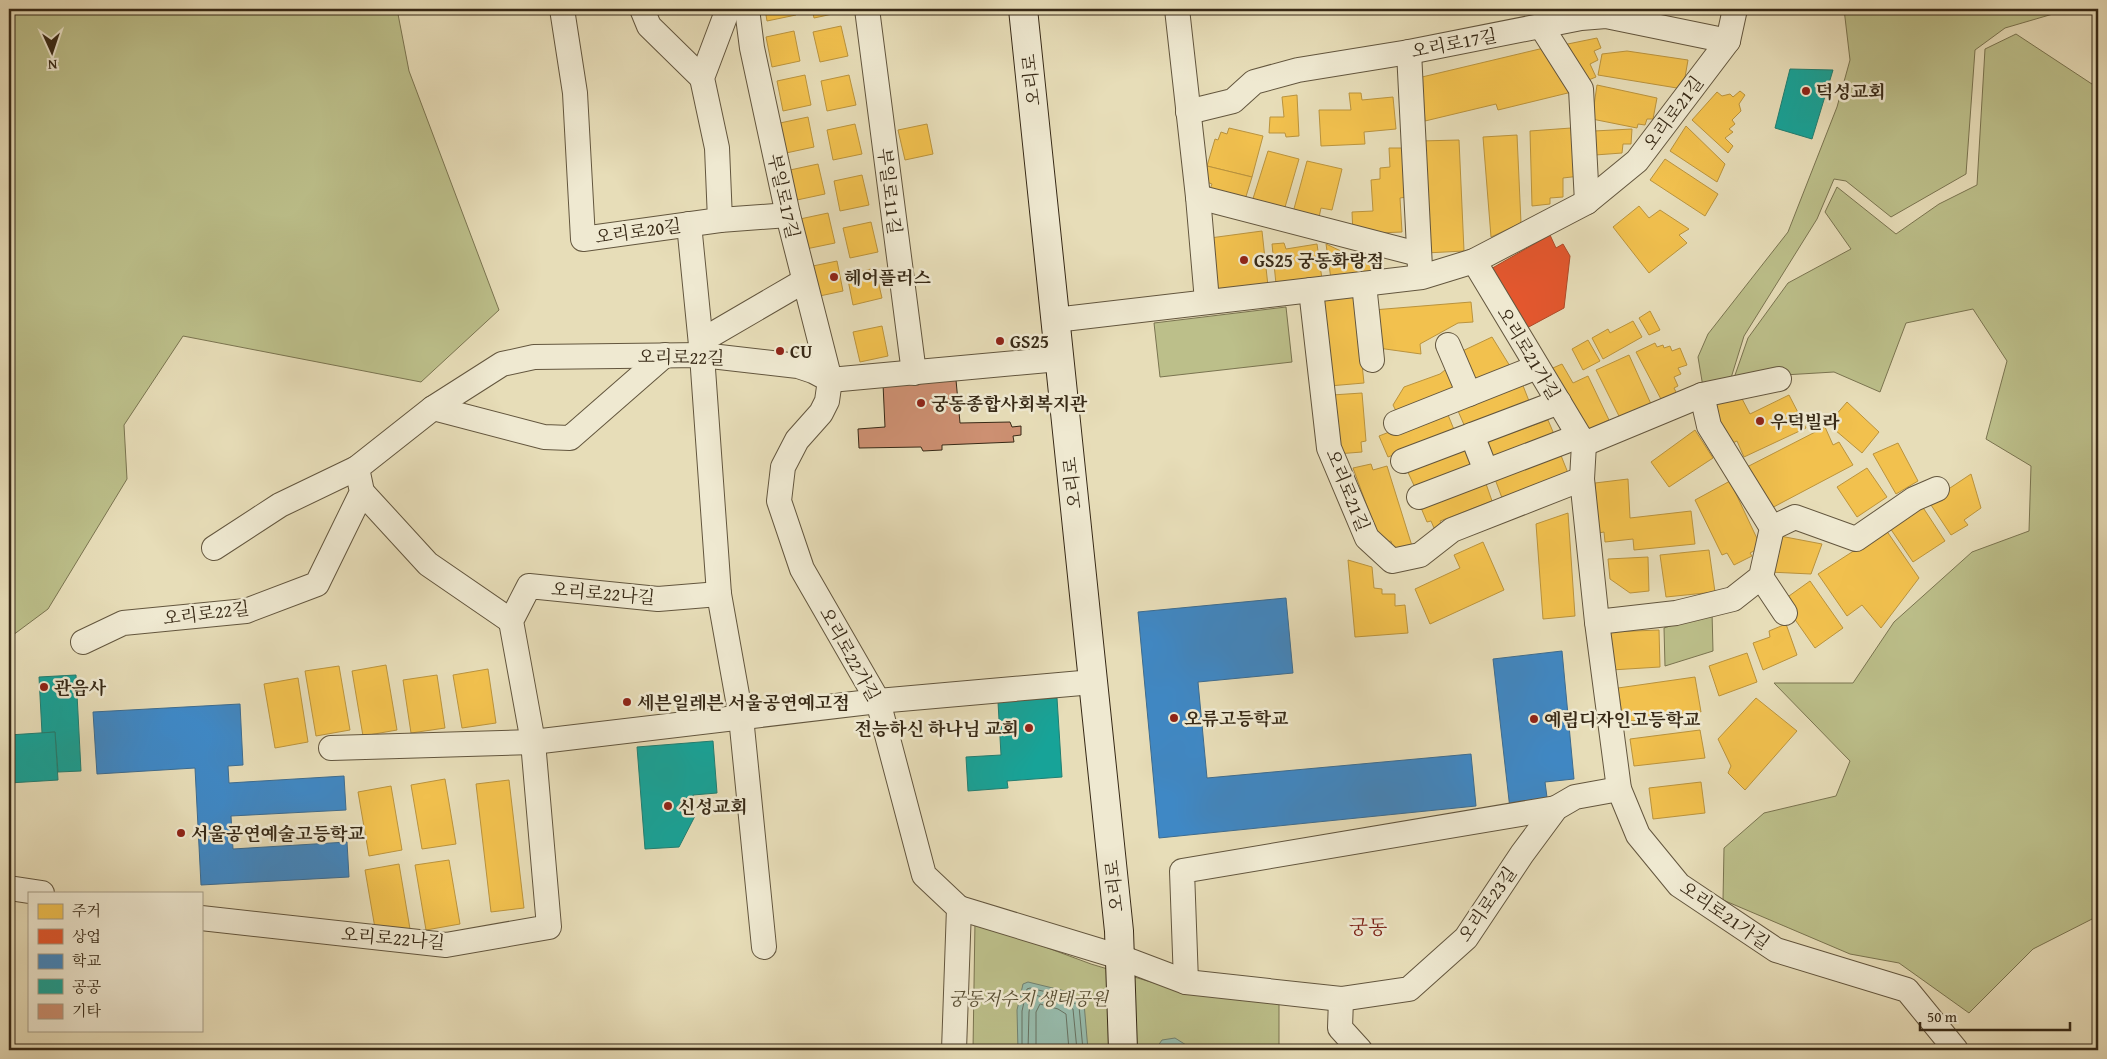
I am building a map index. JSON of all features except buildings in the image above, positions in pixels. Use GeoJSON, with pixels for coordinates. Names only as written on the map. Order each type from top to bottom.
{"type":"FeatureCollection","features":[{"type":"Feature","properties":{"kind":"main road","name":"오리로"},"geometry":{"type":"LineString","coordinates":[[1024,9],[1120,958],[1123,1050]]}},
{"type":"Feature","properties":{"kind":"street","name":"오리로20길"},"geometry":{"type":"LineString","coordinates":[[562,9],[575,93],[583,239],[720,220],[788,215]]}},
{"type":"Feature","properties":{"kind":"street"},"geometry":{"type":"LineString","coordinates":[[642,9],[649,26],[702,78]]}},
{"type":"Feature","properties":{"kind":"street"},"geometry":{"type":"LineString","coordinates":[[720,220],[716,148],[702,78],[728,9]]}},
{"type":"Feature","properties":{"kind":"street","name":"부일로17길"},"geometry":{"type":"LineString","coordinates":[[747,9],[752,48],[788,215],[830,380]]}},
{"type":"Feature","properties":{"kind":"street","name":"부일로11길"},"geometry":{"type":"LineString","coordinates":[[867,9],[914,373]]}},
{"type":"Feature","properties":{"kind":"street"},"geometry":{"type":"LineString","coordinates":[[1177,9],[1198,197],[1207,302]]}},
{"type":"Feature","properties":{"kind":"street","name":"오리로21길"},"geometry":{"type":"LineString","coordinates":[[1055,320],[1364,284],[1420,265],[1474,261],[1587,202],[1636,161],[1728,41],[1735,9]]}},
{"type":"Feature","properties":{"kind":"street","name":"오리로17길"},"geometry":{"type":"LineString","coordinates":[[1188,112],[1232,101],[1254,82],[1298,70],[1409,52],[1581,18],[1606,16],[1728,41]]}},
{"type":"Feature","properties":{"kind":"street"},"geometry":{"type":"LineString","coordinates":[[1540,26],[1581,89],[1587,202]]}},
{"type":"Feature","properties":{"kind":"street"},"geometry":{"type":"LineString","coordinates":[[1198,197],[1420,265],[1409,52]]}},
{"type":"Feature","properties":{"kind":"street"},"geometry":{"type":"LineString","coordinates":[[689,224],[701,348],[718,594],[741,717],[764,947]]}},
{"type":"Feature","properties":{"kind":"street","name":"오리로21가길"},"geometry":{"type":"LineString","coordinates":[[1474,261],[1581,440],[1582,479],[1597,622],[1619,789],[1638,835],[1679,885],[1776,950],[1907,990],[1956,1050]]}},
{"type":"Feature","properties":{"kind":"street"},"geometry":{"type":"LineString","coordinates":[[701,348],[804,282]]}},
{"type":"Feature","properties":{"kind":"street"},"geometry":{"type":"LineString","coordinates":[[1364,284],[1372,360]]}},
{"type":"Feature","properties":{"kind":"street","name":"오리로21길"},"geometry":{"type":"LineString","coordinates":[[1311,290],[1329,448],[1367,538],[1392,561],[1420,555],[1452,530],[1582,479]]}},
{"type":"Feature","properties":{"kind":"street"},"geometry":{"type":"LineString","coordinates":[[1448,345],[1458,398],[1468,436],[1486,471]]}},
{"type":"Feature","properties":{"kind":"street","name":"오리로22길"},"geometry":{"type":"LineString","coordinates":[[214,548],[280,505],[357,468],[432,408],[502,364],[534,357],[665,355],[701,348],[798,366],[813,370],[830,380]]}},
{"type":"Feature","properties":{"kind":"street"},"geometry":{"type":"LineString","coordinates":[[432,408],[544,437],[570,438],[665,355]]}},
{"type":"Feature","properties":{"kind":"street"},"geometry":{"type":"LineString","coordinates":[[830,380],[1059,359]]}},
{"type":"Feature","properties":{"kind":"street"},"geometry":{"type":"LineString","coordinates":[[1396,422],[1537,367]]}},
{"type":"Feature","properties":{"kind":"street"},"geometry":{"type":"LineString","coordinates":[[1419,497],[1486,471],[1581,440],[1702,395],[1779,379]]}},
{"type":"Feature","properties":{"kind":"street","name":"오리로22가길"},"geometry":{"type":"LineString","coordinates":[[830,380],[827,401],[821,413],[797,440],[784,467],[779,501],[802,569],[878,700],[924,875],[959,908]]}},
{"type":"Feature","properties":{"kind":"street"},"geometry":{"type":"LineString","coordinates":[[1597,622],[1676,613],[1733,599],[1761,578],[1772,528],[1710,426],[1702,395]]}},
{"type":"Feature","properties":{"kind":"street"},"geometry":{"type":"LineString","coordinates":[[1403,461],[1559,402]]}},
{"type":"Feature","properties":{"kind":"street"},"geometry":{"type":"LineString","coordinates":[[357,468],[362,492],[428,564],[510,621]]}},
{"type":"Feature","properties":{"kind":"street"},"geometry":{"type":"LineString","coordinates":[[1772,528],[1795,516],[1856,539],[1914,499],[1938,489]]}},
{"type":"Feature","properties":{"kind":"street","name":"오리로22길"},"geometry":{"type":"LineString","coordinates":[[83,642],[123,623],[246,611],[317,584],[362,492]]}},
{"type":"Feature","properties":{"kind":"street"},"geometry":{"type":"LineString","coordinates":[[1761,578],[1785,613]]}},
{"type":"Feature","properties":{"kind":"street","name":"오리로22나길"},"geometry":{"type":"LineString","coordinates":[[202,918],[446,945],[549,927],[533,742],[510,621],[530,586],[658,599],[718,594]]}},
{"type":"Feature","properties":{"kind":"street"},"geometry":{"type":"LineString","coordinates":[[331,748],[533,742],[878,700],[1093,682]]}},
{"type":"Feature","properties":{"kind":"street","name":"오리로23길"},"geometry":{"type":"LineString","coordinates":[[1120,958],[1186,982],[1341,999],[1409,989],[1466,938],[1522,854],[1556,808],[1574,797],[1619,789]]}},
{"type":"Feature","properties":{"kind":"street"},"geometry":{"type":"LineString","coordinates":[[1186,982],[1182,871],[1556,808]]}},
{"type":"Feature","properties":{"kind":"street"},"geometry":{"type":"LineString","coordinates":[[9,888],[35,892]]}},
{"type":"Feature","properties":{"kind":"street"},"geometry":{"type":"LineString","coordinates":[[954,1050],[959,908],[1120,958]]}},
{"type":"Feature","properties":{"kind":"street"},"geometry":{"type":"LineString","coordinates":[[1341,999],[1340,1028],[1360,1050]]}},
{"type":"Feature","properties":{"kind":"green space"},"geometry":{"type":"Polygon","coordinates":[[[9,9],[397,9],[409,71],[499,310],[421,382],[183,336],[124,425],[127,479],[48,609],[9,638],[9,9]]]}},
{"type":"Feature","properties":{"kind":"green space"},"geometry":{"type":"Polygon","coordinates":[[[1844,9],[2070,9],[2005,28],[1975,50],[1966,174],[1891,217],[1846,181],[1834,179],[1817,219],[1744,336],[1731,378],[1703,387],[1698,357],[1708,334],[1788,232],[1837,107],[1850,60],[1844,9]]]}},
{"type":"Feature","properties":{"kind":"green space"},"geometry":{"type":"Polygon","coordinates":[[[2016,34],[2098,88],[2098,916],[2033,949],[1969,1013],[1899,963],[1850,954],[1723,900],[1724,848],[1764,813],[1836,796],[1850,761],[1774,683],[1853,683],[1894,622],[1972,552],[2029,531],[2031,466],[1986,439],[2007,361],[1973,309],[1906,323],[1880,392],[1834,372],[1734,378],[1748,338],[1788,283],[1851,249],[1825,212],[1837,187],[1896,234],[1939,204],[1977,185],[1985,49],[2016,34]]]}},
{"type":"Feature","properties":{"kind":"green space"},"geometry":{"type":"Polygon","coordinates":[[[1286,307],[1292,362],[1160,377],[1154,323],[1286,307]]]}},
{"type":"Feature","properties":{"kind":"green space"},"geometry":{"type":"Polygon","coordinates":[[[1712,612],[1713,651],[1665,666],[1664,628],[1712,612]]]}},
{"type":"Feature","properties":{"kind":"green space","name":"궁동저수지 생태공원"},"geometry":{"type":"Polygon","coordinates":[[[975,921],[1091,964],[1191,994],[1279,997],[1279,1049],[1319,1048],[1320,1050],[973,1050],[975,921]]]}},
{"type":"Feature","properties":{"kind":"water"},"geometry":{"type":"Polygon","coordinates":[[[1028,982],[1065,991],[1084,1003],[1088,1050],[1018,1050],[1017,1010],[1023,984],[1028,982]]]}},
{"type":"Feature","properties":{"kind":"water"},"geometry":{"type":"Polygon","coordinates":[[[1175,1038],[1194,1050],[1155,1050],[1162,1040],[1175,1038]]]}},
{"type":"Feature","properties":{"kind":"place","name":"덕성교회"},"geometry":{"type":"Point","coordinates":[1806,91]}},
{"type":"Feature","properties":{"kind":"place","name":"GS25 궁동화랑점"},"geometry":{"type":"Point","coordinates":[1244,260]}},
{"type":"Feature","properties":{"kind":"place","name":"헤어플러스"},"geometry":{"type":"Point","coordinates":[834,277]}},
{"type":"Feature","properties":{"kind":"place","name":"GS25"},"geometry":{"type":"Point","coordinates":[1000,341]}},
{"type":"Feature","properties":{"kind":"place","name":"CU"},"geometry":{"type":"Point","coordinates":[780,351]}},
{"type":"Feature","properties":{"kind":"place","name":"궁동종합사회복지관"},"geometry":{"type":"Point","coordinates":[921,403]}},
{"type":"Feature","properties":{"kind":"place","name":"우덕빌라"},"geometry":{"type":"Point","coordinates":[1760,421]}},
{"type":"Feature","properties":{"kind":"place","name":"관음사"},"geometry":{"type":"Point","coordinates":[44,687]}},
{"type":"Feature","properties":{"kind":"place","name":"세븐일레븐 서울공연예고점"},"geometry":{"type":"Point","coordinates":[627,702]}},
{"type":"Feature","properties":{"kind":"place","name":"오류고등학교"},"geometry":{"type":"Point","coordinates":[1174,718]}},
{"type":"Feature","properties":{"kind":"place","name":"예림디자인고등학교"},"geometry":{"type":"Point","coordinates":[1534,719]}},
{"type":"Feature","properties":{"kind":"place","name":"전능하신 하나님 교회"},"geometry":{"type":"Point","coordinates":[1029,728]}},
{"type":"Feature","properties":{"kind":"place","name":"신성교회"},"geometry":{"type":"Point","coordinates":[668,806]}},
{"type":"Feature","properties":{"kind":"place","name":"서울공연예술고등학교"},"geometry":{"type":"Point","coordinates":[181,833]}},
{"type":"Feature","properties":{"kind":"district","name":"궁동"},"geometry":{"type":"Point","coordinates":[1368,926]}}]}
